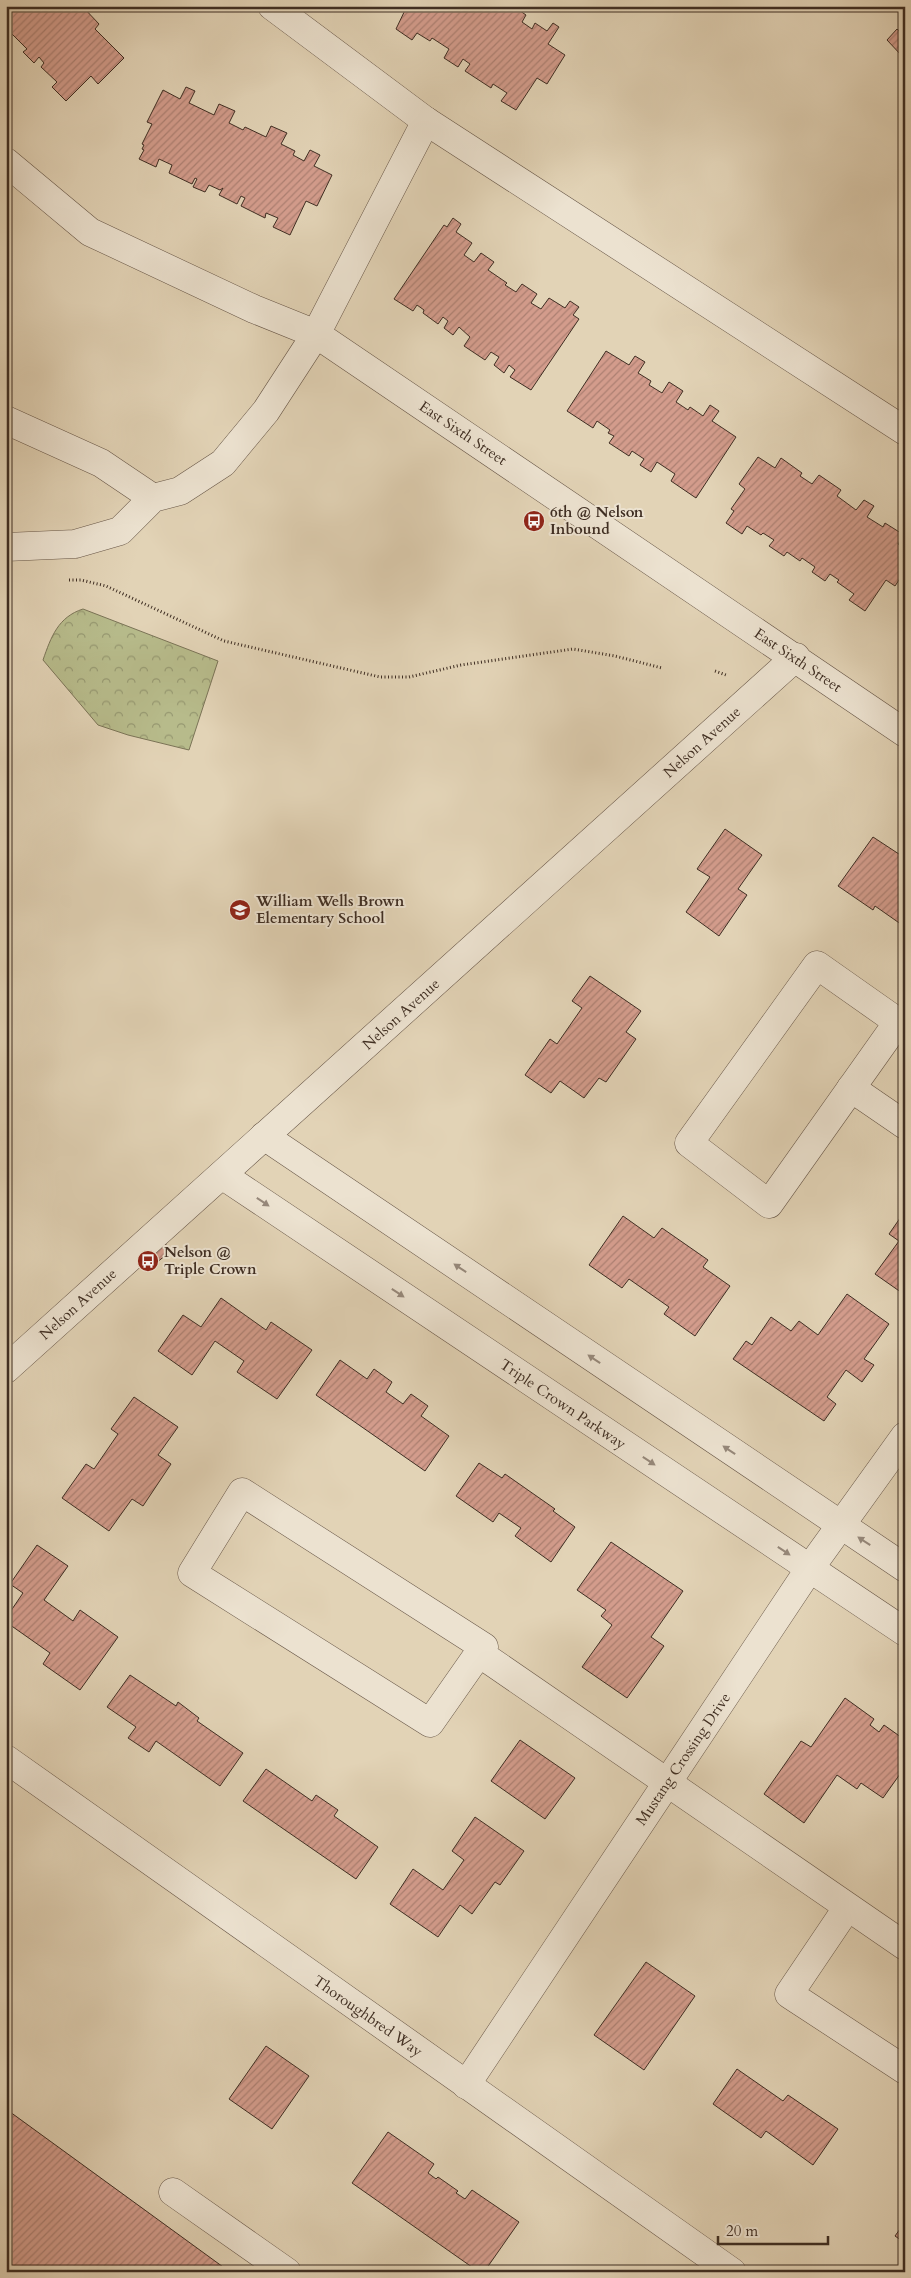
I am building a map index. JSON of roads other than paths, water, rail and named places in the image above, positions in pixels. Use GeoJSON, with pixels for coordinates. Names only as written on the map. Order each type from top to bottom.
{"type":"FeatureCollection","features":[{"type":"Feature","properties":{"kind":"street"},"geometry":{"type":"LineString","coordinates":[[272,6],[426,121],[905,431]]}},
{"type":"Feature","properties":{"kind":"street"},"geometry":{"type":"LineString","coordinates":[[6,547],[75,544],[120,531],[153,498],[180,491],[223,463],[266,412],[316,334],[426,121]]}},
{"type":"Feature","properties":{"kind":"street","name":"East Sixth Street"},"geometry":{"type":"LineString","coordinates":[[6,162],[90,232],[254,309],[316,334],[796,657],[905,733]]}},
{"type":"Feature","properties":{"kind":"street"},"geometry":{"type":"LineString","coordinates":[[6,420],[101,463],[153,498]]}},
{"type":"Feature","properties":{"kind":"street","name":"Nelson Avenue"},"geometry":{"type":"LineString","coordinates":[[7,1366],[302,1104],[796,657]]}},
{"type":"Feature","properties":{"kind":"street"},"geometry":{"type":"LineString","coordinates":[[817,965],[898,1022],[851,1088],[769,1204],[689,1143],[817,965]]}},
{"type":"Feature","properties":{"kind":"street"},"geometry":{"type":"LineString","coordinates":[[851,1088],[905,1125]]}},
{"type":"Feature","properties":{"kind":"street"},"geometry":{"type":"LineString","coordinates":[[264,1136],[905,1568]]}},
{"type":"Feature","properties":{"kind":"street","name":"Triple Crown Parkway"},"geometry":{"type":"LineString","coordinates":[[222,1175],[905,1632]]}},
{"type":"Feature","properties":{"kind":"street","name":"Mustang Crossing Drive"},"geometry":{"type":"LineString","coordinates":[[466,2085],[810,1568],[905,1436]]}},
{"type":"Feature","properties":{"kind":"street"},"geometry":{"type":"LineString","coordinates":[[242,1492],[484,1647],[479,1653],[430,1723],[192,1573],[242,1492]]}},
{"type":"Feature","properties":{"kind":"street"},"geometry":{"type":"LineString","coordinates":[[479,1653],[666,1784],[905,1946]]}},
{"type":"Feature","properties":{"kind":"street","name":"Thoroughbred Way"},"geometry":{"type":"LineString","coordinates":[[6,1758],[466,2085],[719,2268]]}},
{"type":"Feature","properties":{"kind":"street"},"geometry":{"type":"LineString","coordinates":[[847,1908],[790,1994],[905,2070]]}},
{"type":"Feature","properties":{"kind":"street"},"geometry":{"type":"LineString","coordinates":[[173,2192],[287,2272]]}},
{"type":"Feature","properties":{"kind":"place","name":"6th @ Nelson Inbound"},"geometry":{"type":"Point","coordinates":[534,521]}},
{"type":"Feature","properties":{"kind":"place","name":"William Wells Brown Elementary School"},"geometry":{"type":"Point","coordinates":[240,910]}},
{"type":"Feature","properties":{"kind":"place","name":"Nelson @ Triple Crown"},"geometry":{"type":"Point","coordinates":[148,1261]}}]}
